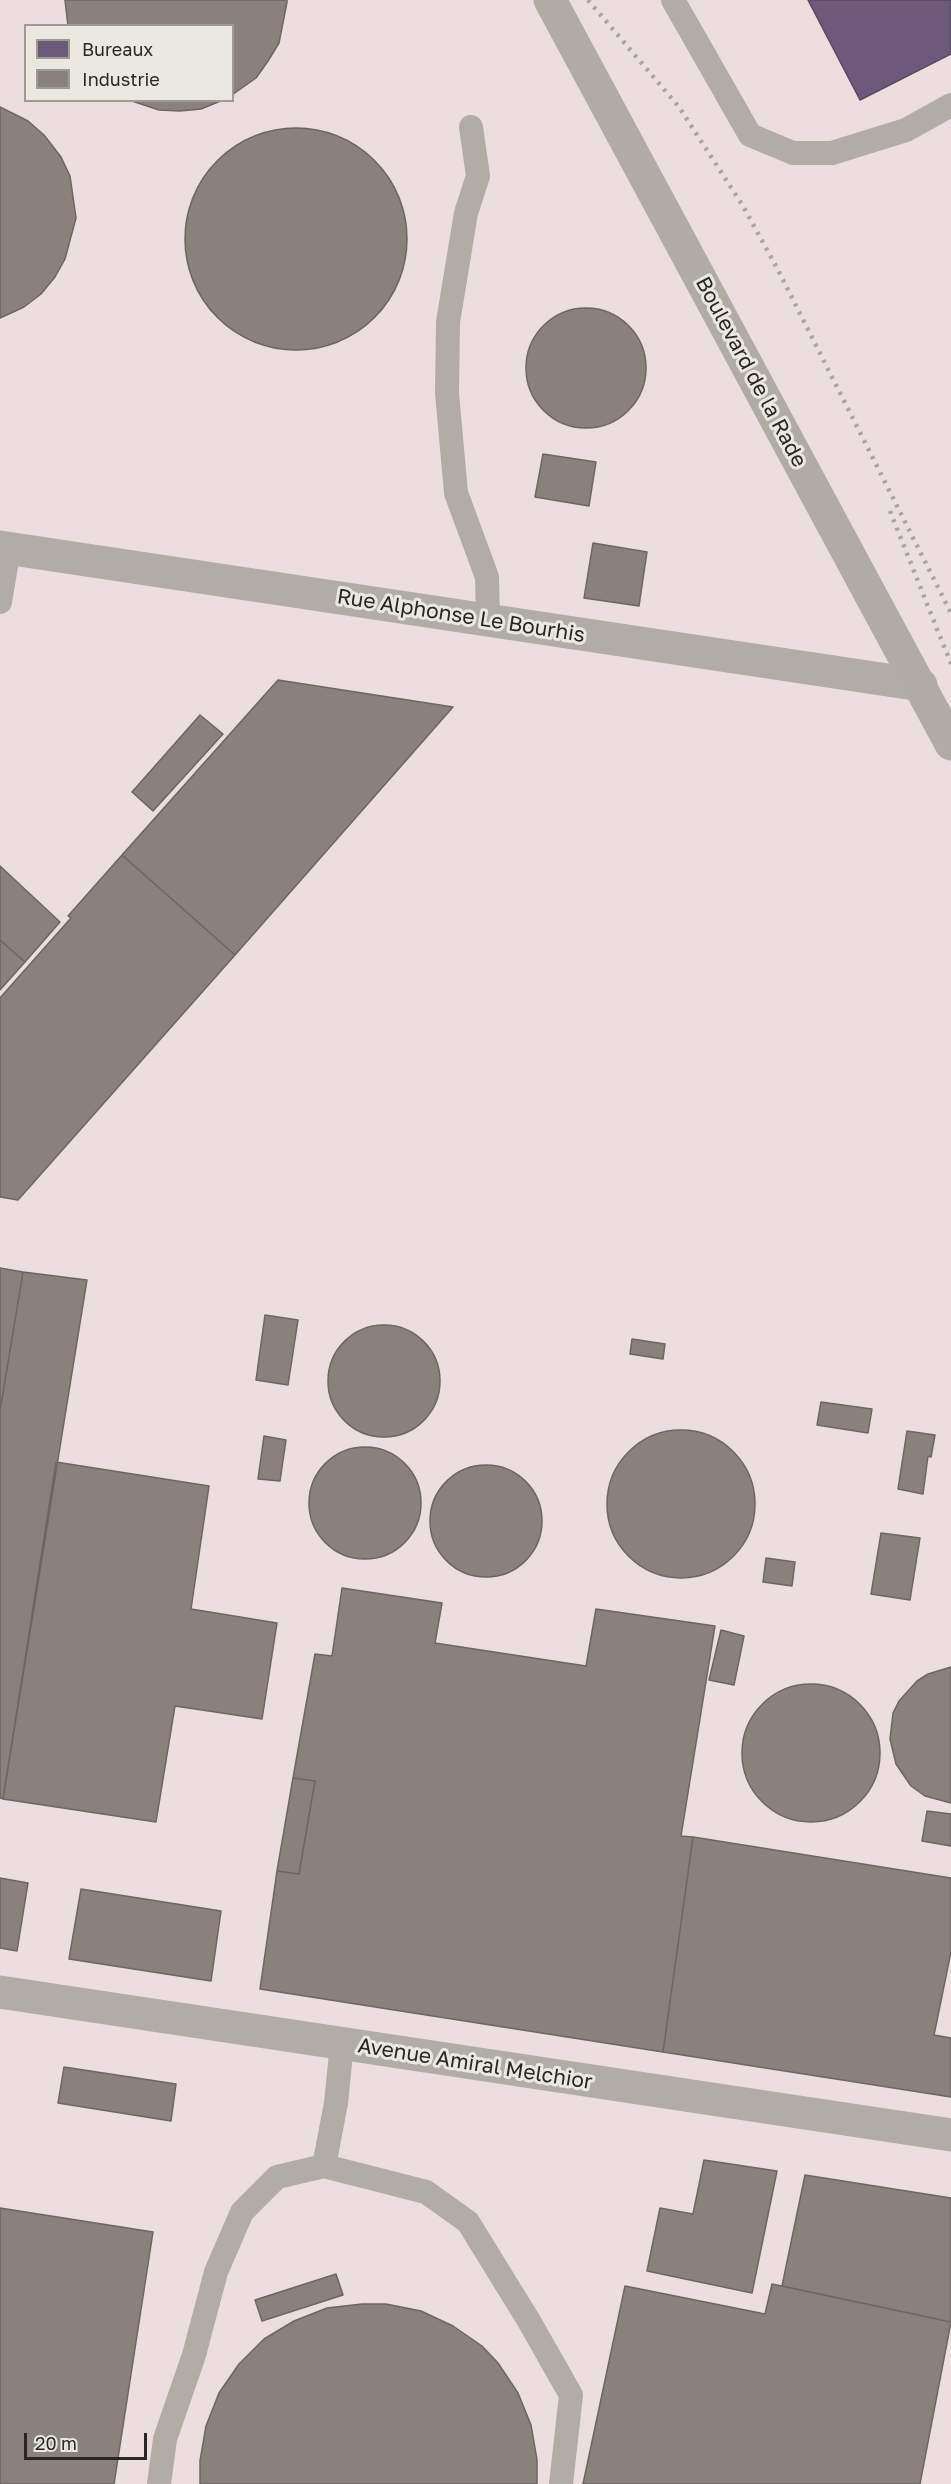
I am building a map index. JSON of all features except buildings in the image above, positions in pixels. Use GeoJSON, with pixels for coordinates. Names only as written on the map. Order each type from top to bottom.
{"type":"FeatureCollection","features":[{"type":"Feature","properties":{"kind":"street","name":"Boulevard de la Rade"},"geometry":{"type":"LineString","coordinates":[[550,0],[950,738]]}},
{"type":"Feature","properties":{"kind":"street","name":"Rue Alphonse Le Bourhis"},"geometry":{"type":"LineString","coordinates":[[4,548],[921,685]]}},
{"type":"Feature","properties":{"kind":"street","name":"Avenue Amiral Melchior"},"geometry":{"type":"LineString","coordinates":[[0,1992],[951,2135]]}},
{"type":"Feature","properties":{"kind":"lane"},"geometry":{"type":"LineString","coordinates":[[673,0],[750,135],[794,153],[832,153],[906,130],[951,105]]}},
{"type":"Feature","properties":{"kind":"lane"},"geometry":{"type":"LineString","coordinates":[[471,127],[478,177],[466,213],[448,322],[447,393],[456,493],[487,577],[488,620]]}},
{"type":"Feature","properties":{"kind":"lane"},"geometry":{"type":"LineString","coordinates":[[0,602],[4,548]]}},
{"type":"Feature","properties":{"kind":"lane"},"geometry":{"type":"LineString","coordinates":[[324,2166],[336,2103],[342,2044]]}},
{"type":"Feature","properties":{"kind":"lane"},"geometry":{"type":"LineString","coordinates":[[159,2484],[165,2439],[194,2355],[216,2272],[242,2212],[277,2177],[324,2166],[426,2192],[468,2222],[529,2321],[571,2396],[561,2484]]}},
{"type":"Feature","properties":{"kind":"shaded area"},"geometry":{"type":"Polygon","coordinates":[[[0,0],[951,0],[951,2484],[0,2484],[0,0]]]}},
{"type":"Feature","properties":{"kind":"railway"},"geometry":{"type":"LineString","coordinates":[[588,0],[679,107],[743,206],[777,268],[951,613]]}},
{"type":"Feature","properties":{"kind":"railway"},"geometry":{"type":"LineString","coordinates":[[890,511],[951,664]]}}]}
